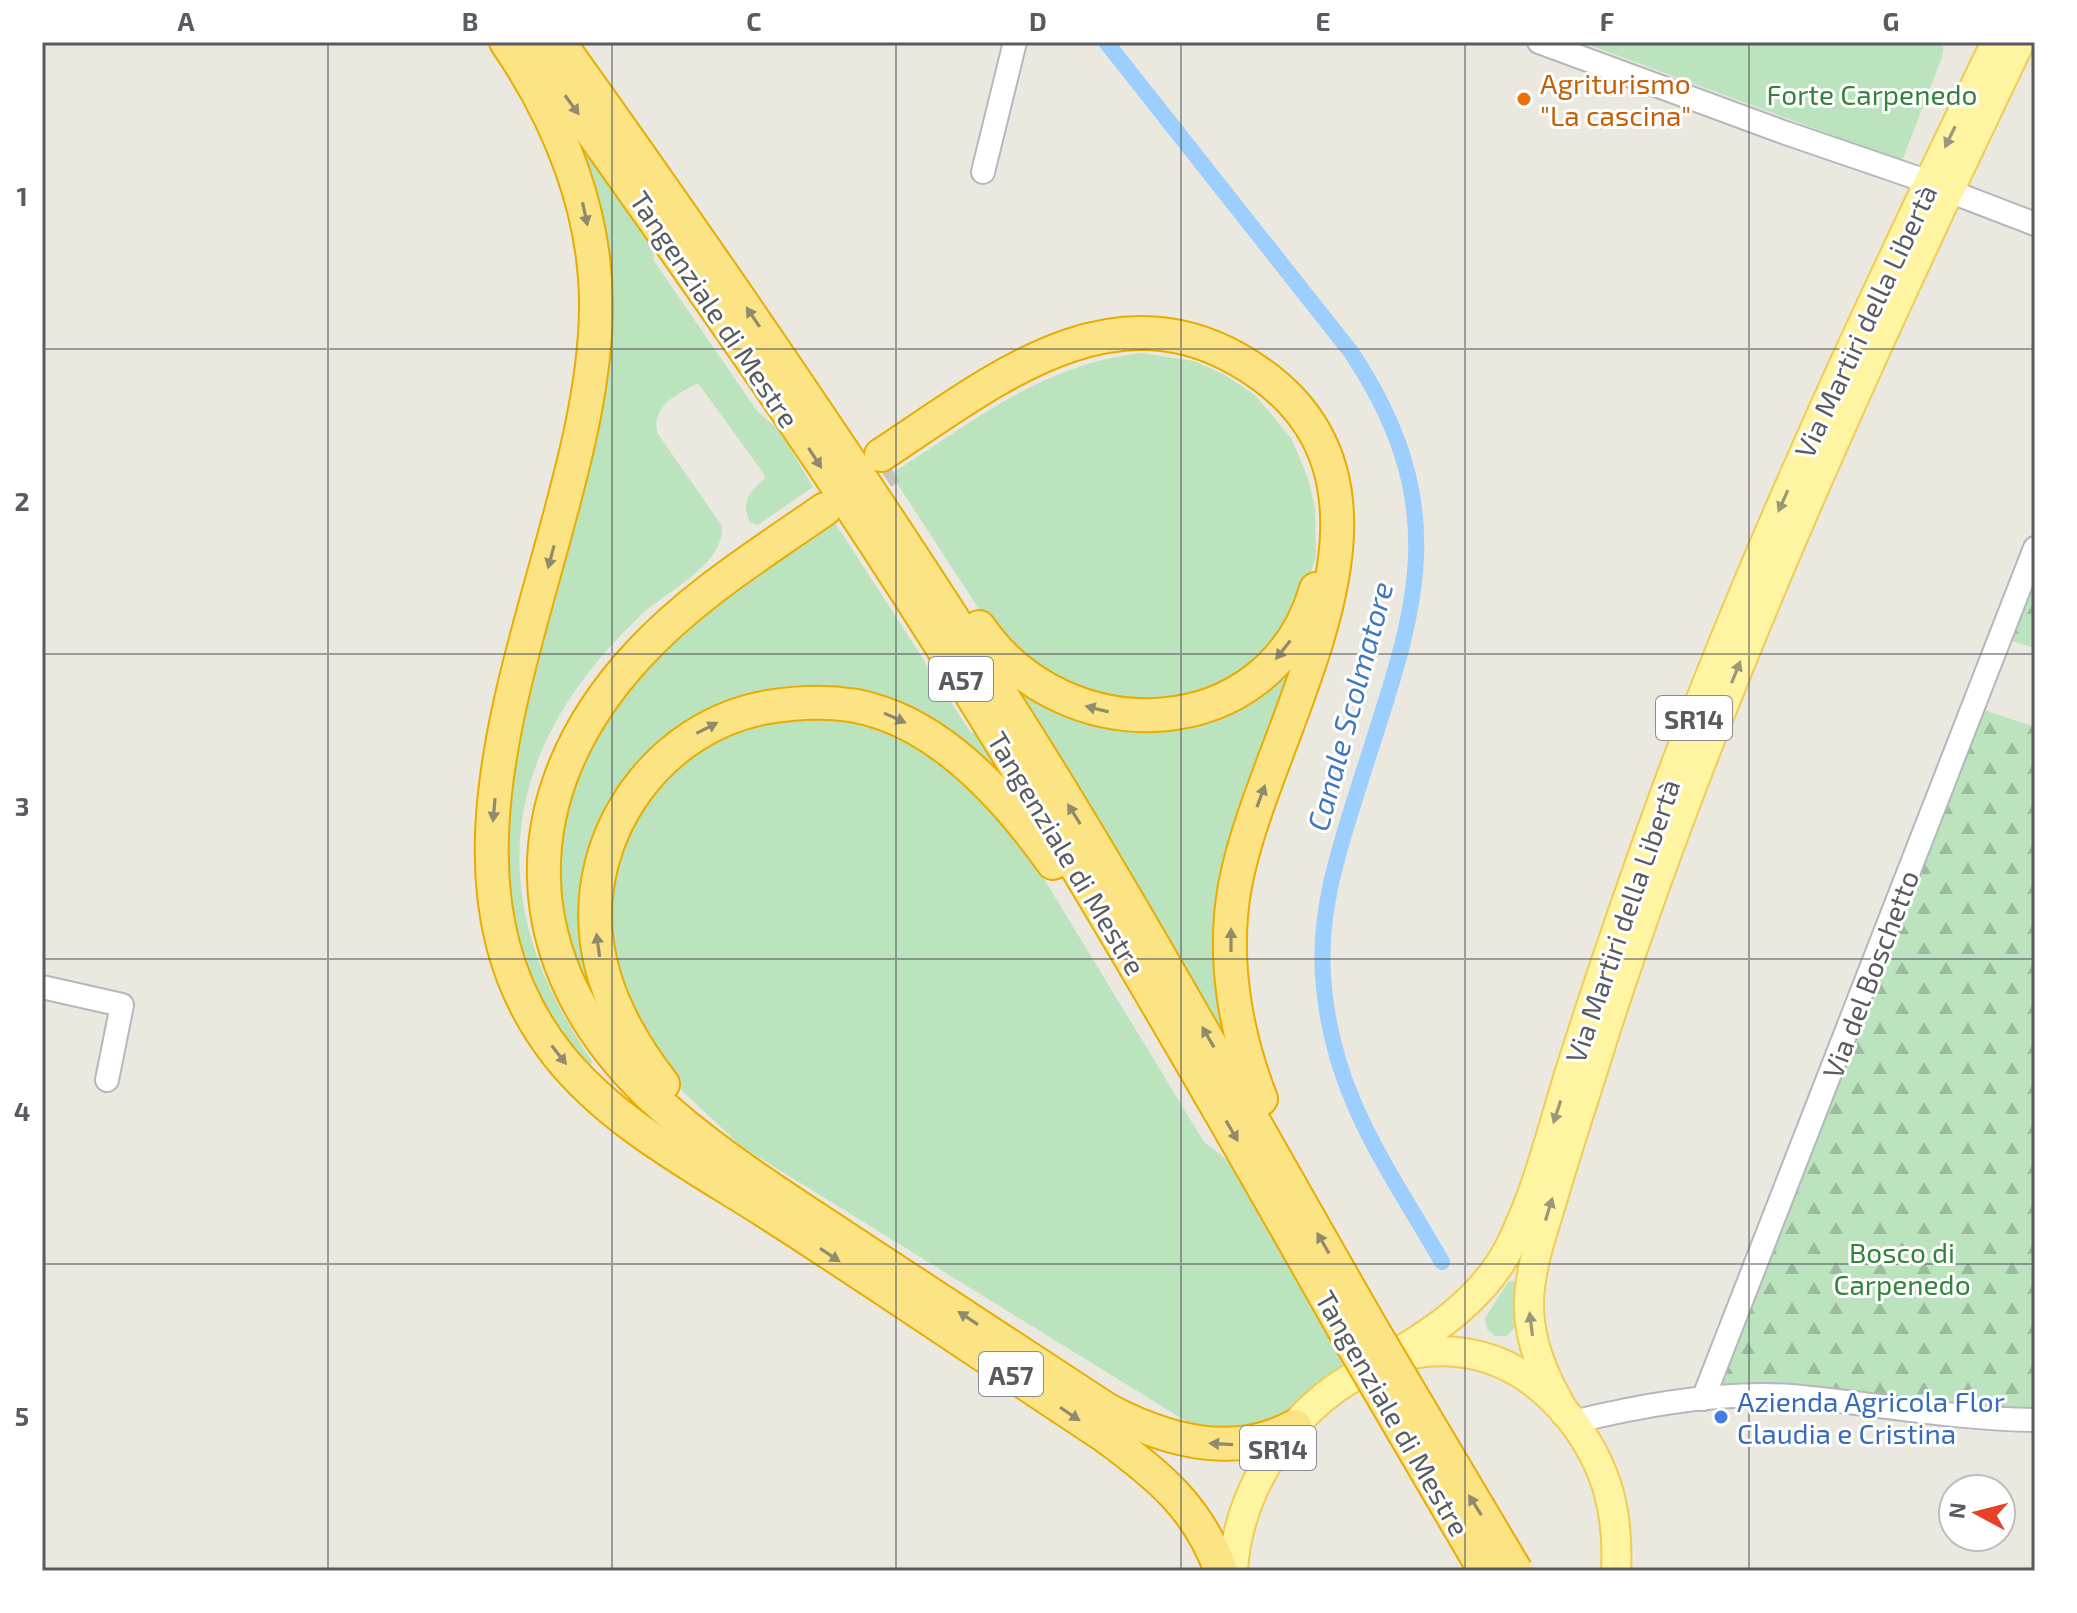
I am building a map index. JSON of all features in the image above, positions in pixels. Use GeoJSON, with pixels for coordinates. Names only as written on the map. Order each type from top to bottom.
{"type":"FeatureCollection","features":[{"type":"Feature","properties":{"kind":"highway","name":"A57"},"geometry":{"type":"LineString","coordinates":[[506,42],[541,100],[579,190],[591,250],[596,307],[579,447],[516,686],[495,798],[492,877],[500,931],[520,992],[565,1063],[644,1132],[1128,1453],[1180,1498],[1211,1541],[1221,1571]]}},
{"type":"Feature","properties":{"kind":"highway","name":"Tangenziale di Mestre"},"geometry":{"type":"LineString","coordinates":[[527,42],[703,289],[910,599],[1363,1338],[1516,1571]]}},
{"type":"Feature","properties":{"kind":"highway","name":"Tangenziale di Mestre"},"geometry":{"type":"LineString","coordinates":[[559,42],[723,272],[882,472],[1015,715],[1179,986],[1300,1203],[1363,1338],[1485,1571]]}},
{"type":"Feature","properties":{"kind":"highway","name":"A57"},"geometry":{"type":"LineString","coordinates":[[882,472],[993,383],[1040,357],[1095,336],[1131,331],[1170,334],[1235,358],[1282,391],[1310,427],[1330,472],[1335,497],[1338,524],[1334,577],[1318,644],[1248,836],[1235,887],[1231,931],[1234,997],[1243,1047],[1300,1203]]}},
{"type":"Feature","properties":{"kind":"highway","name":"A57"},"geometry":{"type":"LineString","coordinates":[[1130,350],[1186,356],[1242,381],[1290,427],[1316,484],[1323,527],[1319,578],[1311,603],[1285,649],[1267,669],[1236,691],[1201,707],[1174,714],[1136,717],[1094,710],[1040,686],[1001,656],[907,521],[882,472],[1000,396],[1066,363],[1130,350]]}},
{"type":"Feature","properties":{"kind":"highway","name":"A57"},"geometry":{"type":"LineString","coordinates":[[765,1211],[687,1151],[624,1089],[584,1042],[560,1003],[539,951],[527,906],[524,851],[530,818],[550,757],[574,713],[614,657],[685,589],[821,503],[696,601],[624,672],[598,705],[566,760],[548,814],[542,849],[542,892],[550,935],[565,974],[591,1023],[648,1092],[751,1175],[1128,1421],[1172,1436],[1225,1445],[1259,1441],[1295,1426]]}},
{"type":"Feature","properties":{"kind":"highway","name":"A57"},"geometry":{"type":"LineString","coordinates":[[751,1175],[678,1101],[630,1035],[601,965],[595,904],[600,866],[613,830],[651,771],[688,738],[722,720],[756,709],[819,703],[858,707],[897,718],[946,749],[1035,838],[1155,1027],[1201,1077]]}},
{"type":"Feature","properties":{"kind":"main road","name":"Via Martiri della Libertà"},"geometry":{"type":"LineString","coordinates":[[1569,1417],[1540,1362],[1530,1320],[1535,1259],[1557,1184],[1647,909],[1734,677],[1996,42]]}},
{"type":"Feature","properties":{"kind":"main road","name":"Via Martiri della Libertà"},"geometry":{"type":"LineString","coordinates":[[1377,1364],[1453,1314],[1492,1276],[1508,1250],[1626,902],[1713,669],[1815,428],[1939,186],[2020,42]]}},
{"type":"Feature","properties":{"kind":"main road","name":"SR14"},"geometry":{"type":"LineString","coordinates":[[1233,1571],[1251,1497],[1266,1466],[1295,1426],[1330,1391],[1355,1373],[1377,1364],[1438,1352],[1484,1355],[1528,1377],[1569,1417],[1597,1456],[1608,1484],[1615,1520],[1616,1571]]}},
{"type":"Feature","properties":{"kind":"street"},"geometry":{"type":"LineString","coordinates":[[983,172],[1015,42]]}},
{"type":"Feature","properties":{"kind":"street"},"geometry":{"type":"LineString","coordinates":[[1539,42],[1939,186],[2035,224]]}},
{"type":"Feature","properties":{"kind":"street","name":"Via del Boschetto"},"geometry":{"type":"LineString","coordinates":[[1703,1399],[2035,548]]}},
{"type":"Feature","properties":{"kind":"street"},"geometry":{"type":"LineString","coordinates":[[42,987],[122,1005],[107,1080]]}},
{"type":"Feature","properties":{"kind":"street"},"geometry":{"type":"LineString","coordinates":[[1569,1417],[1703,1399],[1789,1396],[1978,1419],[2035,1420]]}},
{"type":"Feature","properties":{"kind":"green space","name":"Forte Carpenedo"},"geometry":{"type":"Polygon","coordinates":[[[1581,42],[1944,42],[1942,57],[1902,161],[1581,42]]]}},
{"type":"Feature","properties":{"kind":"green space"},"geometry":{"type":"Polygon","coordinates":[[[575,136],[652,236],[654,261],[757,411],[779,430],[813,487],[758,525],[750,522],[746,508],[749,496],[766,477],[698,383],[661,409],[656,425],[658,434],[722,526],[720,540],[714,553],[692,577],[640,616],[592,668],[557,721],[533,775],[521,830],[521,886],[533,944],[557,1002],[593,1062],[586,1070],[517,959],[499,825],[587,427],[575,136]]]}},
{"type":"Feature","properties":{"kind":"green space"},"geometry":{"type":"Polygon","coordinates":[[[1141,336],[1184,342],[1141,338],[1098,344],[1059,358],[984,396],[1020,372],[1058,355],[1098,343],[1141,336]]]}},
{"type":"Feature","properties":{"kind":"green space"},"geometry":{"type":"Polygon","coordinates":[[[1184,342],[1217,353],[1235,362],[1282,398],[1318,450],[1332,507],[1332,523],[1326,485],[1311,446],[1288,410],[1258,380],[1223,357],[1184,342]]]}},
{"type":"Feature","properties":{"kind":"green space"},"geometry":{"type":"Polygon","coordinates":[[[1141,353],[1194,361],[1225,375],[1256,396],[1291,438],[1308,478],[1315,508],[1316,556],[1302,601],[1255,665],[1181,702],[1094,700],[1003,646],[891,474],[980,416],[1040,383],[1105,359],[1141,353]]]}},
{"type":"Feature","properties":{"kind":"green space"},"geometry":{"type":"Polygon","coordinates":[[[830,515],[971,733],[976,731],[1007,778],[999,783],[954,745],[775,695],[607,819],[616,1030],[572,961],[551,846],[561,800],[634,669],[830,515]]]}},
{"type":"Feature","properties":{"kind":"green space"},"geometry":{"type":"Polygon","coordinates":[[[1332,539],[1331,568],[1317,631],[1233,873],[1227,916],[1226,958],[1237,1042],[1235,1046],[1229,1046],[1014,689],[1023,681],[1072,709],[1105,718],[1143,721],[1180,717],[1214,706],[1247,688],[1275,666],[1299,638],[1317,605],[1329,569],[1332,539]]]}},
{"type":"Feature","properties":{"kind":"green space"},"geometry":{"type":"Polygon","coordinates":[[[2035,563],[2035,648],[2005,639],[2035,563]]]}},
{"type":"Feature","properties":{"kind":"green space","name":"Bosco di Carpenedo"},"geometry":{"type":"Polygon","coordinates":[[[1979,708],[2035,727],[2035,1412],[1712,1391],[1979,708]]]}},
{"type":"Feature","properties":{"kind":"green space"},"geometry":{"type":"Polygon","coordinates":[[[740,717],[886,720],[1004,813],[1204,1142],[1231,1163],[1347,1364],[1276,1418],[1258,1426],[1239,1431],[1216,1430],[1189,1423],[742,1147],[674,1083],[657,1061],[601,947],[629,805],[740,717]]]}},
{"type":"Feature","properties":{"kind":"green space"},"geometry":{"type":"Polygon","coordinates":[[[1509,1281],[1517,1285],[1516,1326],[1507,1336],[1495,1336],[1487,1329],[1485,1318],[1509,1281]]]}},
{"type":"Feature","properties":{"kind":"waterway","name":"Canale Scolmatore"},"geometry":{"type":"LineString","coordinates":[[1106,42],[1351,352],[1386,413],[1407,470],[1416,524],[1415,576],[1406,629],[1335,868],[1326,911],[1322,954],[1328,1018],[1349,1093],[1382,1160],[1442,1262]]}},
{"type":"Feature","properties":{"kind":"tunnel"},"geometry":{"type":"LineString","coordinates":[[842,499],[891,468]]}},
{"type":"Feature","properties":{"kind":"place","name":"Agriturismo \"La cascina\""},"geometry":{"type":"Point","coordinates":[1524,99]}},
{"type":"Feature","properties":{"kind":"place","name":"Azienda Agricola Flor Claudia e Cristina"},"geometry":{"type":"Point","coordinates":[1721,1417]}}]}
